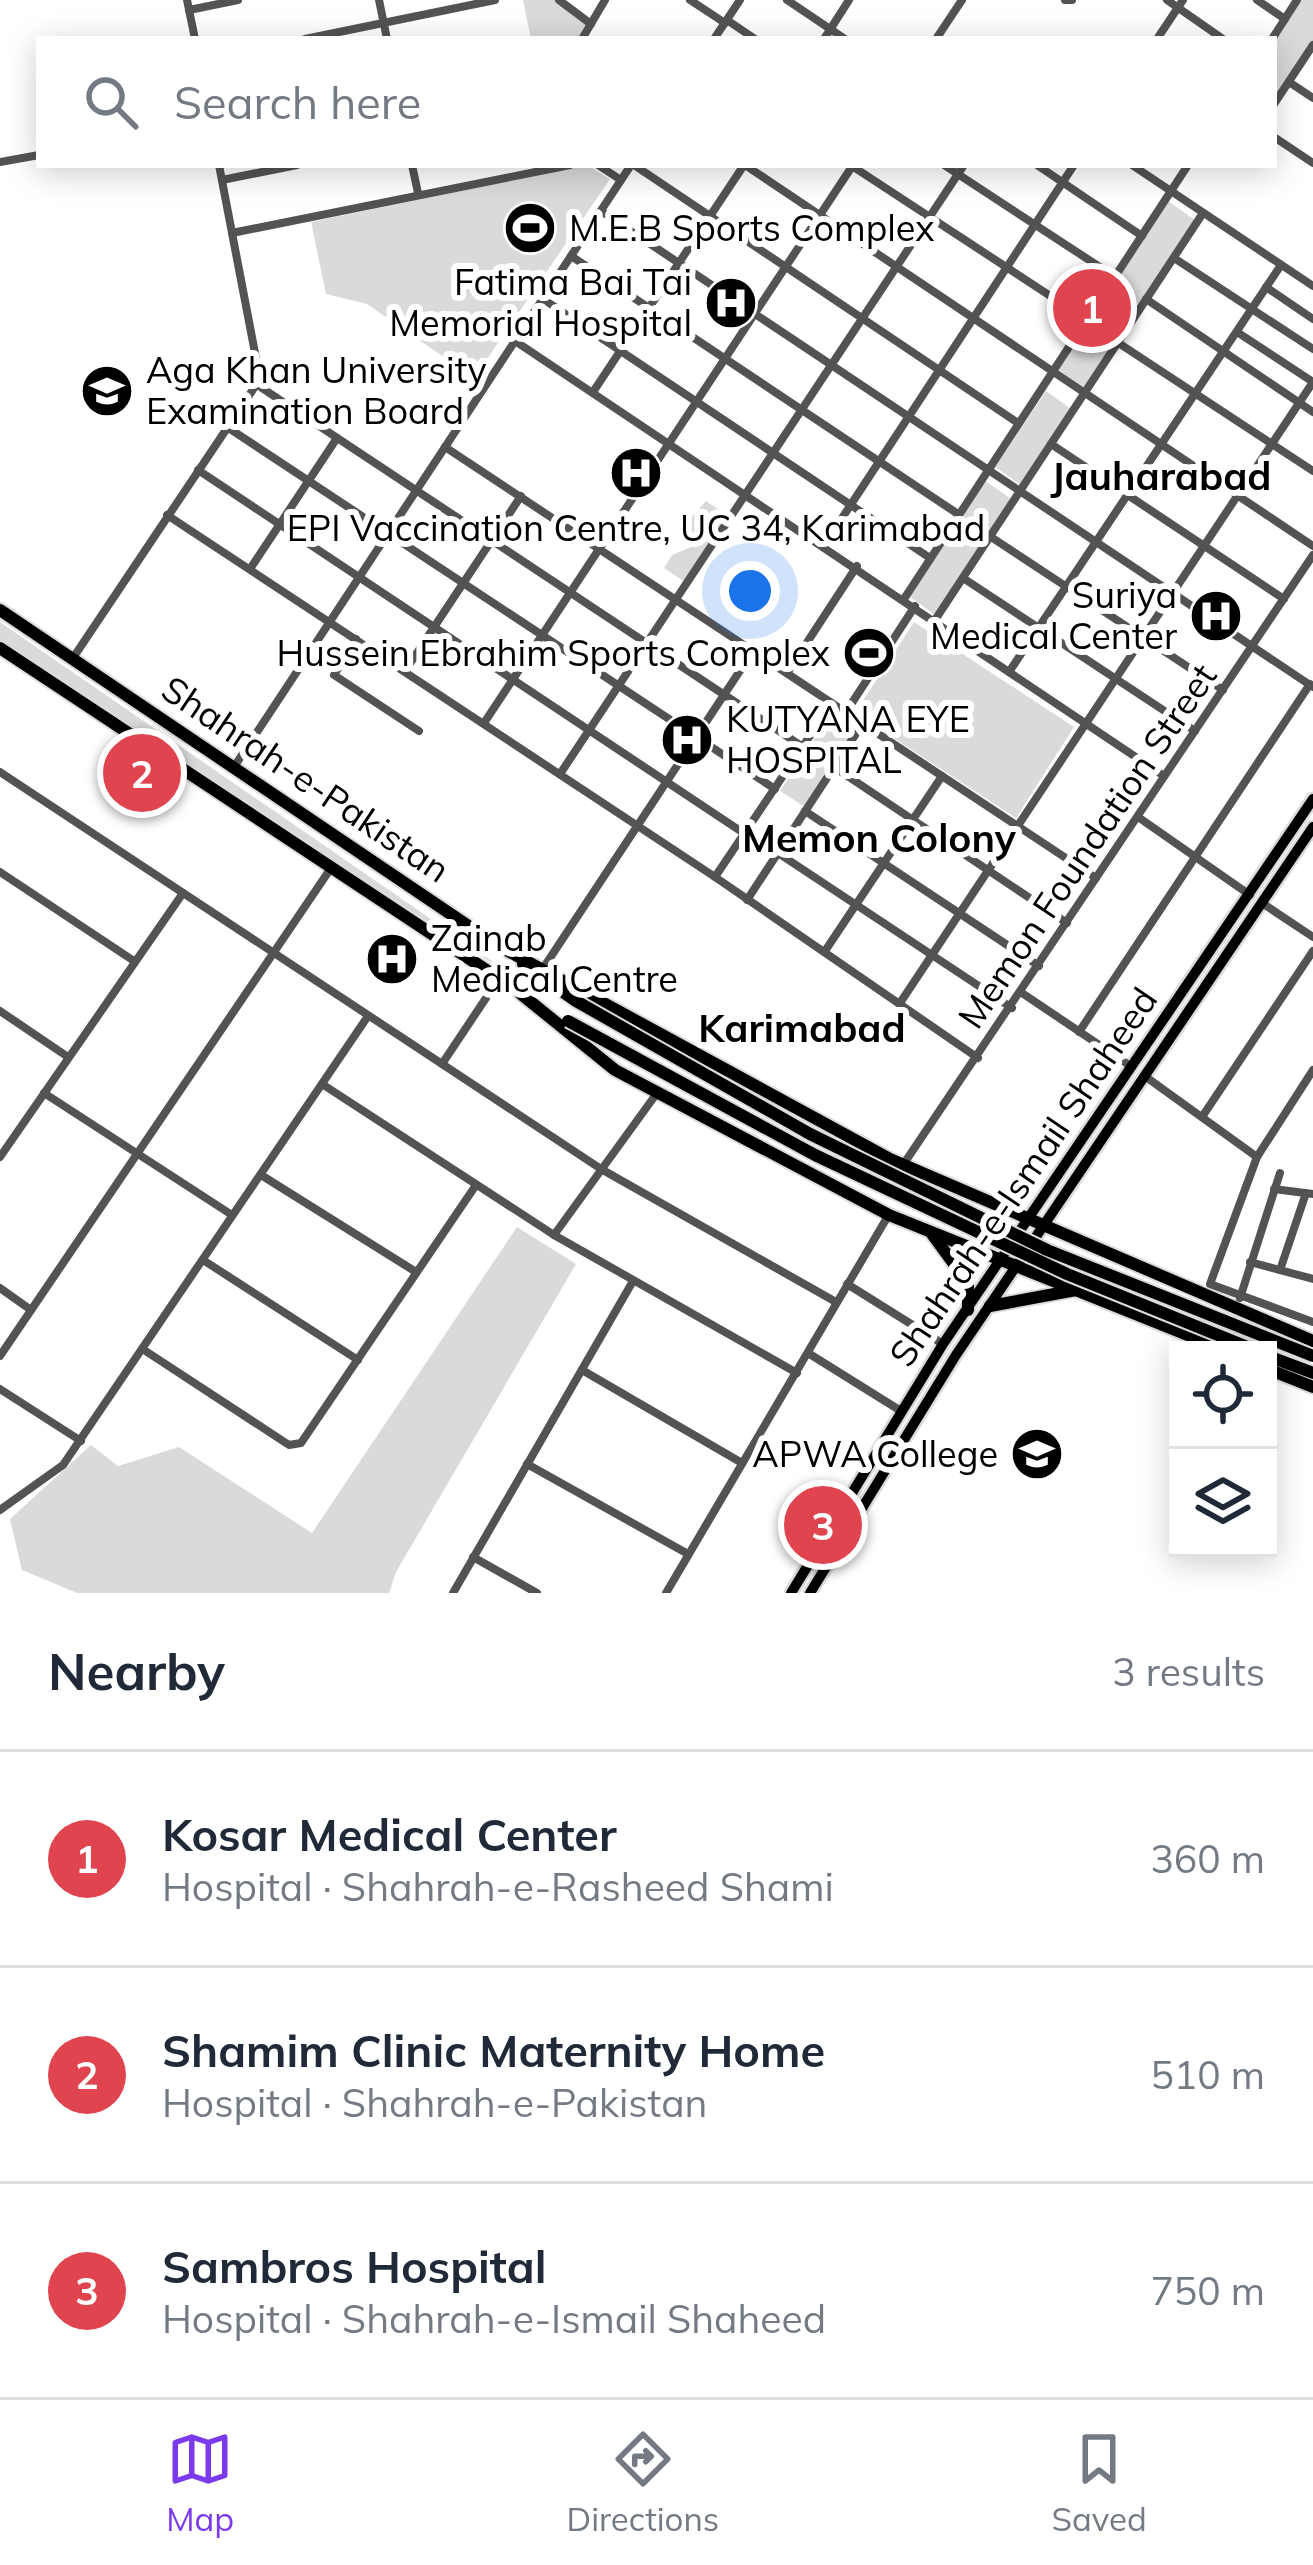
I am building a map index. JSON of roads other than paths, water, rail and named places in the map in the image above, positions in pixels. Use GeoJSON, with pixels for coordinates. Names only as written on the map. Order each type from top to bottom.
{"type":"FeatureCollection","features":[{"type":"Feature","properties":{"kind":"highway","name":"Shahrah-e-Pakistan"},"geometry":{"type":"LineString","coordinates":[[0,610],[576,1001],[810,1134],[1048,1250],[1313,1356]]}},
{"type":"Feature","properties":{"kind":"highway","name":"Shahrah-e-Pakistan"},"geometry":{"type":"LineString","coordinates":[[0,648],[521,994]]}},
{"type":"Feature","properties":{"kind":"highway"},"geometry":{"type":"LineString","coordinates":[[497,945],[902,1165],[1313,1341]]}},
{"type":"Feature","properties":{"kind":"highway"},"geometry":{"type":"LineString","coordinates":[[521,994],[815,1155],[1067,1274],[1233,1341]]}},
{"type":"Feature","properties":{"kind":"highway"},"geometry":{"type":"LineString","coordinates":[[521,994],[616,1070],[889,1215],[1204,1341]]}},
{"type":"Feature","properties":{"kind":"highway"},"geometry":{"type":"LineString","coordinates":[[928,1231],[962,1270],[971,1292],[968,1310]]}},
{"type":"Feature","properties":{"kind":"highway"},"geometry":{"type":"LineString","coordinates":[[990,1306],[1078,1289]]}},
{"type":"Feature","properties":{"kind":"highway"},"geometry":{"type":"LineString","coordinates":[[1277,1359],[1313,1373]]}},
{"type":"Feature","properties":{"kind":"highway"},"geometry":{"type":"LineString","coordinates":[[1277,1373],[1313,1387]]}},
{"type":"Feature","properties":{"kind":"main road","name":"Shahrah-e-Ismail Shaheed"},"geometry":{"type":"LineString","coordinates":[[791,1593],[943,1344],[1313,799]]}},
{"type":"Feature","properties":{"kind":"main road","name":"Shahrah-e-Ismail Shaheed"},"geometry":{"type":"LineString","coordinates":[[809,1593],[990,1306],[1313,826]]}},
{"type":"Feature","properties":{"kind":"street"},"geometry":{"type":"LineString","coordinates":[[194,36],[188,5],[238,0]]}},
{"type":"Feature","properties":{"kind":"street"},"geometry":{"type":"LineString","coordinates":[[379,0],[385,36]]}},
{"type":"Feature","properties":{"kind":"street"},"geometry":{"type":"LineString","coordinates":[[319,36],[495,0]]}},
{"type":"Feature","properties":{"kind":"street"},"geometry":{"type":"LineString","coordinates":[[559,0],[591,24]]}},
{"type":"Feature","properties":{"kind":"street"},"geometry":{"type":"LineString","coordinates":[[584,36],[605,0]]}},
{"type":"Feature","properties":{"kind":"street"},"geometry":{"type":"LineString","coordinates":[[690,0],[750,36]]}},
{"type":"Feature","properties":{"kind":"street"},"geometry":{"type":"LineString","coordinates":[[717,36],[740,0]]}},
{"type":"Feature","properties":{"kind":"street"},"geometry":{"type":"LineString","coordinates":[[787,0],[840,36]]}},
{"type":"Feature","properties":{"kind":"street"},"geometry":{"type":"LineString","coordinates":[[826,36],[849,0]]}},
{"type":"Feature","properties":{"kind":"street"},"geometry":{"type":"LineString","coordinates":[[938,36],[962,0]]}},
{"type":"Feature","properties":{"kind":"street"},"geometry":{"type":"LineString","coordinates":[[1167,0],[1180,4],[1218,36]]}},
{"type":"Feature","properties":{"kind":"street"},"geometry":{"type":"LineString","coordinates":[[1257,0],[1285,19]]}},
{"type":"Feature","properties":{"kind":"street"},"geometry":{"type":"LineString","coordinates":[[1274,36],[1298,0]]}},
{"type":"Feature","properties":{"kind":"street"},"geometry":{"type":"LineString","coordinates":[[1159,36],[1180,4]]}},
{"type":"Feature","properties":{"kind":"street"},"geometry":{"type":"LineString","coordinates":[[1277,99],[1313,45]]}},
{"type":"Feature","properties":{"kind":"street"},"geometry":{"type":"LineString","coordinates":[[1288,82],[1313,98]]}},
{"type":"Feature","properties":{"kind":"street"},"geometry":{"type":"LineString","coordinates":[[1277,139],[1313,163]]}},
{"type":"Feature","properties":{"kind":"street"},"geometry":{"type":"LineString","coordinates":[[0,162],[36,155]]}},
{"type":"Feature","properties":{"kind":"street"},"geometry":{"type":"LineString","coordinates":[[73,658],[260,379],[219,168]]}},
{"type":"Feature","properties":{"kind":"street"},"geometry":{"type":"LineString","coordinates":[[222,180],[281,168]]}},
{"type":"Feature","properties":{"kind":"street"},"geometry":{"type":"LineString","coordinates":[[413,168],[418,193]]}},
{"type":"Feature","properties":{"kind":"street"},"geometry":{"type":"LineString","coordinates":[[232,233],[554,168]]}},
{"type":"Feature","properties":{"kind":"street"},"geometry":{"type":"LineString","coordinates":[[603,168],[621,180]]}},
{"type":"Feature","properties":{"kind":"street"},"geometry":{"type":"LineString","coordinates":[[234,767],[631,168]]}},
{"type":"Feature","properties":{"kind":"street"},"geometry":{"type":"LineString","coordinates":[[638,168],[1018,424]]}},
{"type":"Feature","properties":{"kind":"street"},"geometry":{"type":"LineString","coordinates":[[593,392],[742,168]]}},
{"type":"Feature","properties":{"kind":"street"},"geometry":{"type":"LineString","coordinates":[[749,168],[1240,493],[1313,550]]}},
{"type":"Feature","properties":{"kind":"street"},"geometry":{"type":"LineString","coordinates":[[484,723],[850,168]]}},
{"type":"Feature","properties":{"kind":"street"},"geometry":{"type":"LineString","coordinates":[[856,168],[1087,320]]}},
{"type":"Feature","properties":{"kind":"street"},"geometry":{"type":"LineString","coordinates":[[1042,168],[1142,236]]}},
{"type":"Feature","properties":{"kind":"street"},"geometry":{"type":"LineString","coordinates":[[825,544],[1072,168]]}},
{"type":"Feature","properties":{"kind":"street"},"geometry":{"type":"LineString","coordinates":[[1136,168],[1313,286]]}},
{"type":"Feature","properties":{"kind":"street"},"geometry":{"type":"LineString","coordinates":[[904,598],[1186,168]]}},
{"type":"Feature","properties":{"kind":"street"},"geometry":{"type":"LineString","coordinates":[[560,774],[961,170],[1034,226],[1115,277]]}},
{"type":"Feature","properties":{"kind":"street"},"geometry":{"type":"LineString","coordinates":[[601,212],[1311,685],[1079,1031]]}},
{"type":"Feature","properties":{"kind":"street"},"geometry":{"type":"LineString","coordinates":[[935,620],[1203,213]]}},
{"type":"Feature","properties":{"kind":"street"},"geometry":{"type":"LineString","coordinates":[[571,256],[958,514]]}},
{"type":"Feature","properties":{"kind":"street"},"geometry":{"type":"LineString","coordinates":[[1174,257],[1313,349]]}},
{"type":"Feature","properties":{"kind":"street"},"geometry":{"type":"LineString","coordinates":[[1009,672],[1281,265]]}},
{"type":"Feature","properties":{"kind":"street"},"geometry":{"type":"LineString","coordinates":[[1266,287],[1313,319]]}},
{"type":"Feature","properties":{"kind":"street"},"geometry":{"type":"LineString","coordinates":[[1146,298],[1313,412]]}},
{"type":"Feature","properties":{"kind":"street"},"geometry":{"type":"LineString","coordinates":[[543,299],[930,558]]}},
{"type":"Feature","properties":{"kind":"street"},"geometry":{"type":"LineString","coordinates":[[900,1003],[1313,382],[1237,332]]}},
{"type":"Feature","properties":{"kind":"street"},"geometry":{"type":"LineString","coordinates":[[515,340],[1164,776]]}},
{"type":"Feature","properties":{"kind":"street"},"geometry":{"type":"LineString","coordinates":[[1117,342],[1313,471]]}},
{"type":"Feature","properties":{"kind":"street"},"geometry":{"type":"LineString","coordinates":[[256,385],[803,747]]}},
{"type":"Feature","properties":{"kind":"street"},"geometry":{"type":"LineString","coordinates":[[227,427],[775,788]]}},
{"type":"Feature","properties":{"kind":"street"},"geometry":{"type":"LineString","coordinates":[[250,569],[337,438]]}},
{"type":"Feature","properties":{"kind":"street"},"geometry":{"type":"LineString","coordinates":[[1051,444],[1284,599]]}},
{"type":"Feature","properties":{"kind":"street"},"geometry":{"type":"LineString","coordinates":[[445,447],[1096,878]]}},
{"type":"Feature","properties":{"kind":"street"},"geometry":{"type":"LineString","coordinates":[[198,470],[745,834]]}},
{"type":"Feature","properties":{"kind":"street"},"geometry":{"type":"LineString","coordinates":[[405,671],[520,496]]}},
{"type":"Feature","properties":{"kind":"street"},"geometry":{"type":"LineString","coordinates":[[167,515],[715,877],[977,1058]]}},
{"type":"Feature","properties":{"kind":"street"},"geometry":{"type":"LineString","coordinates":[[991,536],[1223,690]]}},
{"type":"Feature","properties":{"kind":"street","name":"Memon Foundation Street"},"geometry":{"type":"LineString","coordinates":[[902,1165],[1012,1008],[1313,550]]}},
{"type":"Feature","properties":{"kind":"street"},"geometry":{"type":"LineString","coordinates":[[787,673],[857,566]]}},
{"type":"Feature","properties":{"kind":"street"},"geometry":{"type":"LineString","coordinates":[[963,578],[1195,731]]}},
{"type":"Feature","properties":{"kind":"street"},"geometry":{"type":"LineString","coordinates":[[846,712],[915,606]]}},
{"type":"Feature","properties":{"kind":"street"},"geometry":{"type":"LineString","coordinates":[[356,639],[334,675],[419,731]]}},
{"type":"Feature","properties":{"kind":"street"},"geometry":{"type":"LineString","coordinates":[[544,967],[753,651]]}},
{"type":"Feature","properties":{"kind":"street"},"geometry":{"type":"LineString","coordinates":[[715,877],[832,703]]}},
{"type":"Feature","properties":{"kind":"street"},"geometry":{"type":"LineString","coordinates":[[747,900],[862,723]]}},
{"type":"Feature","properties":{"kind":"street"},"geometry":{"type":"LineString","coordinates":[[834,767],[1067,923]]}},
{"type":"Feature","properties":{"kind":"street"},"geometry":{"type":"LineString","coordinates":[[0,773],[602,1169],[836,1302]]}},
{"type":"Feature","properties":{"kind":"street"},"geometry":{"type":"LineString","coordinates":[[826,952],[942,776]]}},
{"type":"Feature","properties":{"kind":"street"},"geometry":{"type":"LineString","coordinates":[[805,811],[1039,966]]}},
{"type":"Feature","properties":{"kind":"street"},"geometry":{"type":"LineString","coordinates":[[1138,817],[1250,895]]}},
{"type":"Feature","properties":{"kind":"street"},"geometry":{"type":"LineString","coordinates":[[778,853],[1012,1008]]}},
{"type":"Feature","properties":{"kind":"street"},"geometry":{"type":"LineString","coordinates":[[0,1356],[331,868]]}},
{"type":"Feature","properties":{"kind":"street"},"geometry":{"type":"LineString","coordinates":[[0,872],[134,961]]}},
{"type":"Feature","properties":{"kind":"street"},"geometry":{"type":"LineString","coordinates":[[1,1152],[183,893]]}},
{"type":"Feature","properties":{"kind":"street"},"geometry":{"type":"LineString","coordinates":[[1262,903],[1313,937]]}},
{"type":"Feature","properties":{"kind":"street"},"geometry":{"type":"LineString","coordinates":[[1202,1117],[1313,951]]}},
{"type":"Feature","properties":{"kind":"street"},"geometry":{"type":"LineString","coordinates":[[1022,993],[1133,1067]]}},
{"type":"Feature","properties":{"kind":"street"},"geometry":{"type":"LineString","coordinates":[[442,1064],[486,998]]}},
{"type":"Feature","properties":{"kind":"street"},"geometry":{"type":"LineString","coordinates":[[0,1011],[68,1058]]}},
{"type":"Feature","properties":{"kind":"street"},"geometry":{"type":"LineString","coordinates":[[0,1510],[43,1484],[81,1441],[368,1016]]}},
{"type":"Feature","properties":{"kind":"street"},"geometry":{"type":"LineString","coordinates":[[1313,1070],[1257,1156],[1210,1284],[1313,1322]]}},
{"type":"Feature","properties":{"kind":"street"},"geometry":{"type":"LineString","coordinates":[[1146,1076],[1257,1156]]}},
{"type":"Feature","properties":{"kind":"street"},"geometry":{"type":"LineString","coordinates":[[322,1084],[554,1235],[797,1373]]}},
{"type":"Feature","properties":{"kind":"street"},"geometry":{"type":"LineString","coordinates":[[44,1093],[232,1215]]}},
{"type":"Feature","properties":{"kind":"street"},"geometry":{"type":"LineString","coordinates":[[554,1235],[657,1093]]}},
{"type":"Feature","properties":{"kind":"street"},"geometry":{"type":"LineString","coordinates":[[1240,1298],[1280,1172]]}},
{"type":"Feature","properties":{"kind":"street"},"geometry":{"type":"LineString","coordinates":[[261,1174],[416,1272]]}},
{"type":"Feature","properties":{"kind":"street"},"geometry":{"type":"LineString","coordinates":[[144,1350],[295,1446],[476,1185]]}},
{"type":"Feature","properties":{"kind":"street"},"geometry":{"type":"LineString","coordinates":[[1274,1189],[1310,1194],[1280,1270]]}},
{"type":"Feature","properties":{"kind":"street"},"geometry":{"type":"LineString","coordinates":[[666,1593],[889,1215]]}},
{"type":"Feature","properties":{"kind":"street"},"geometry":{"type":"LineString","coordinates":[[202,1260],[358,1360]]}},
{"type":"Feature","properties":{"kind":"street"},"geometry":{"type":"LineString","coordinates":[[1250,1262],[1312,1275]]}},
{"type":"Feature","properties":{"kind":"street"},"geometry":{"type":"LineString","coordinates":[[453,1593],[633,1281]]}},
{"type":"Feature","properties":{"kind":"street"},"geometry":{"type":"LineString","coordinates":[[848,1283],[943,1344]]}},
{"type":"Feature","properties":{"kind":"street"},"geometry":{"type":"LineString","coordinates":[[0,1288],[31,1310]]}},
{"type":"Feature","properties":{"kind":"street"},"geometry":{"type":"LineString","coordinates":[[808,1353],[901,1411]]}},
{"type":"Feature","properties":{"kind":"street"},"geometry":{"type":"LineString","coordinates":[[582,1370],[742,1463]]}},
{"type":"Feature","properties":{"kind":"street"},"geometry":{"type":"LineString","coordinates":[[0,1389],[81,1441]]}},
{"type":"Feature","properties":{"kind":"street"},"geometry":{"type":"LineString","coordinates":[[527,1464],[688,1554]]}},
{"type":"Feature","properties":{"kind":"street"},"geometry":{"type":"LineString","coordinates":[[473,1558],[537,1593]]}},
{"type":"Feature","properties":{"kind":"place","name":"M.E.B Sports Complex"},"geometry":{"type":"Point","coordinates":[530,228]}},
{"type":"Feature","properties":{"kind":"place","name":"Fatima Bai Tai Memorial Hospital"},"geometry":{"type":"Point","coordinates":[731,303]}},
{"type":"Feature","properties":{"kind":"place","name":"Kosar Medical Center"},"geometry":{"type":"Point","coordinates":[1092,308]}},
{"type":"Feature","properties":{"kind":"place","name":"Aga Khan University Examination Board"},"geometry":{"type":"Point","coordinates":[107,391]}},
{"type":"Feature","properties":{"kind":"place","name":"EPI Vaccination Centre, UC 34, Karimabad"},"geometry":{"type":"Point","coordinates":[636,473]}},
{"type":"Feature","properties":{"kind":"place","name":"Suriya Medical Center"},"geometry":{"type":"Point","coordinates":[1216,616]}},
{"type":"Feature","properties":{"kind":"place","name":"Hussein Ebrahim Sports Complex"},"geometry":{"type":"Point","coordinates":[869,653]}},
{"type":"Feature","properties":{"kind":"place","name":"KUTYANA EYE HOSPITAL"},"geometry":{"type":"Point","coordinates":[687,740]}},
{"type":"Feature","properties":{"kind":"place","name":"Shamim Clinic Maternity Home"},"geometry":{"type":"Point","coordinates":[142,773]}},
{"type":"Feature","properties":{"kind":"place","name":"Zainab Medical Centre"},"geometry":{"type":"Point","coordinates":[392,959]}},
{"type":"Feature","properties":{"kind":"place","name":"APWA College"},"geometry":{"type":"Point","coordinates":[1037,1454]}},
{"type":"Feature","properties":{"kind":"place","name":"Sambros Hospital"},"geometry":{"type":"Point","coordinates":[823,1525]}},
{"type":"Feature","properties":{"kind":"district","name":"Jauharabad"},"geometry":{"type":"Point","coordinates":[1161,476]}},
{"type":"Feature","properties":{"kind":"district","name":"Memon Colony"},"geometry":{"type":"Point","coordinates":[879,838]}},
{"type":"Feature","properties":{"kind":"district","name":"Karimabad"},"geometry":{"type":"Point","coordinates":[802,1028]}}]}
